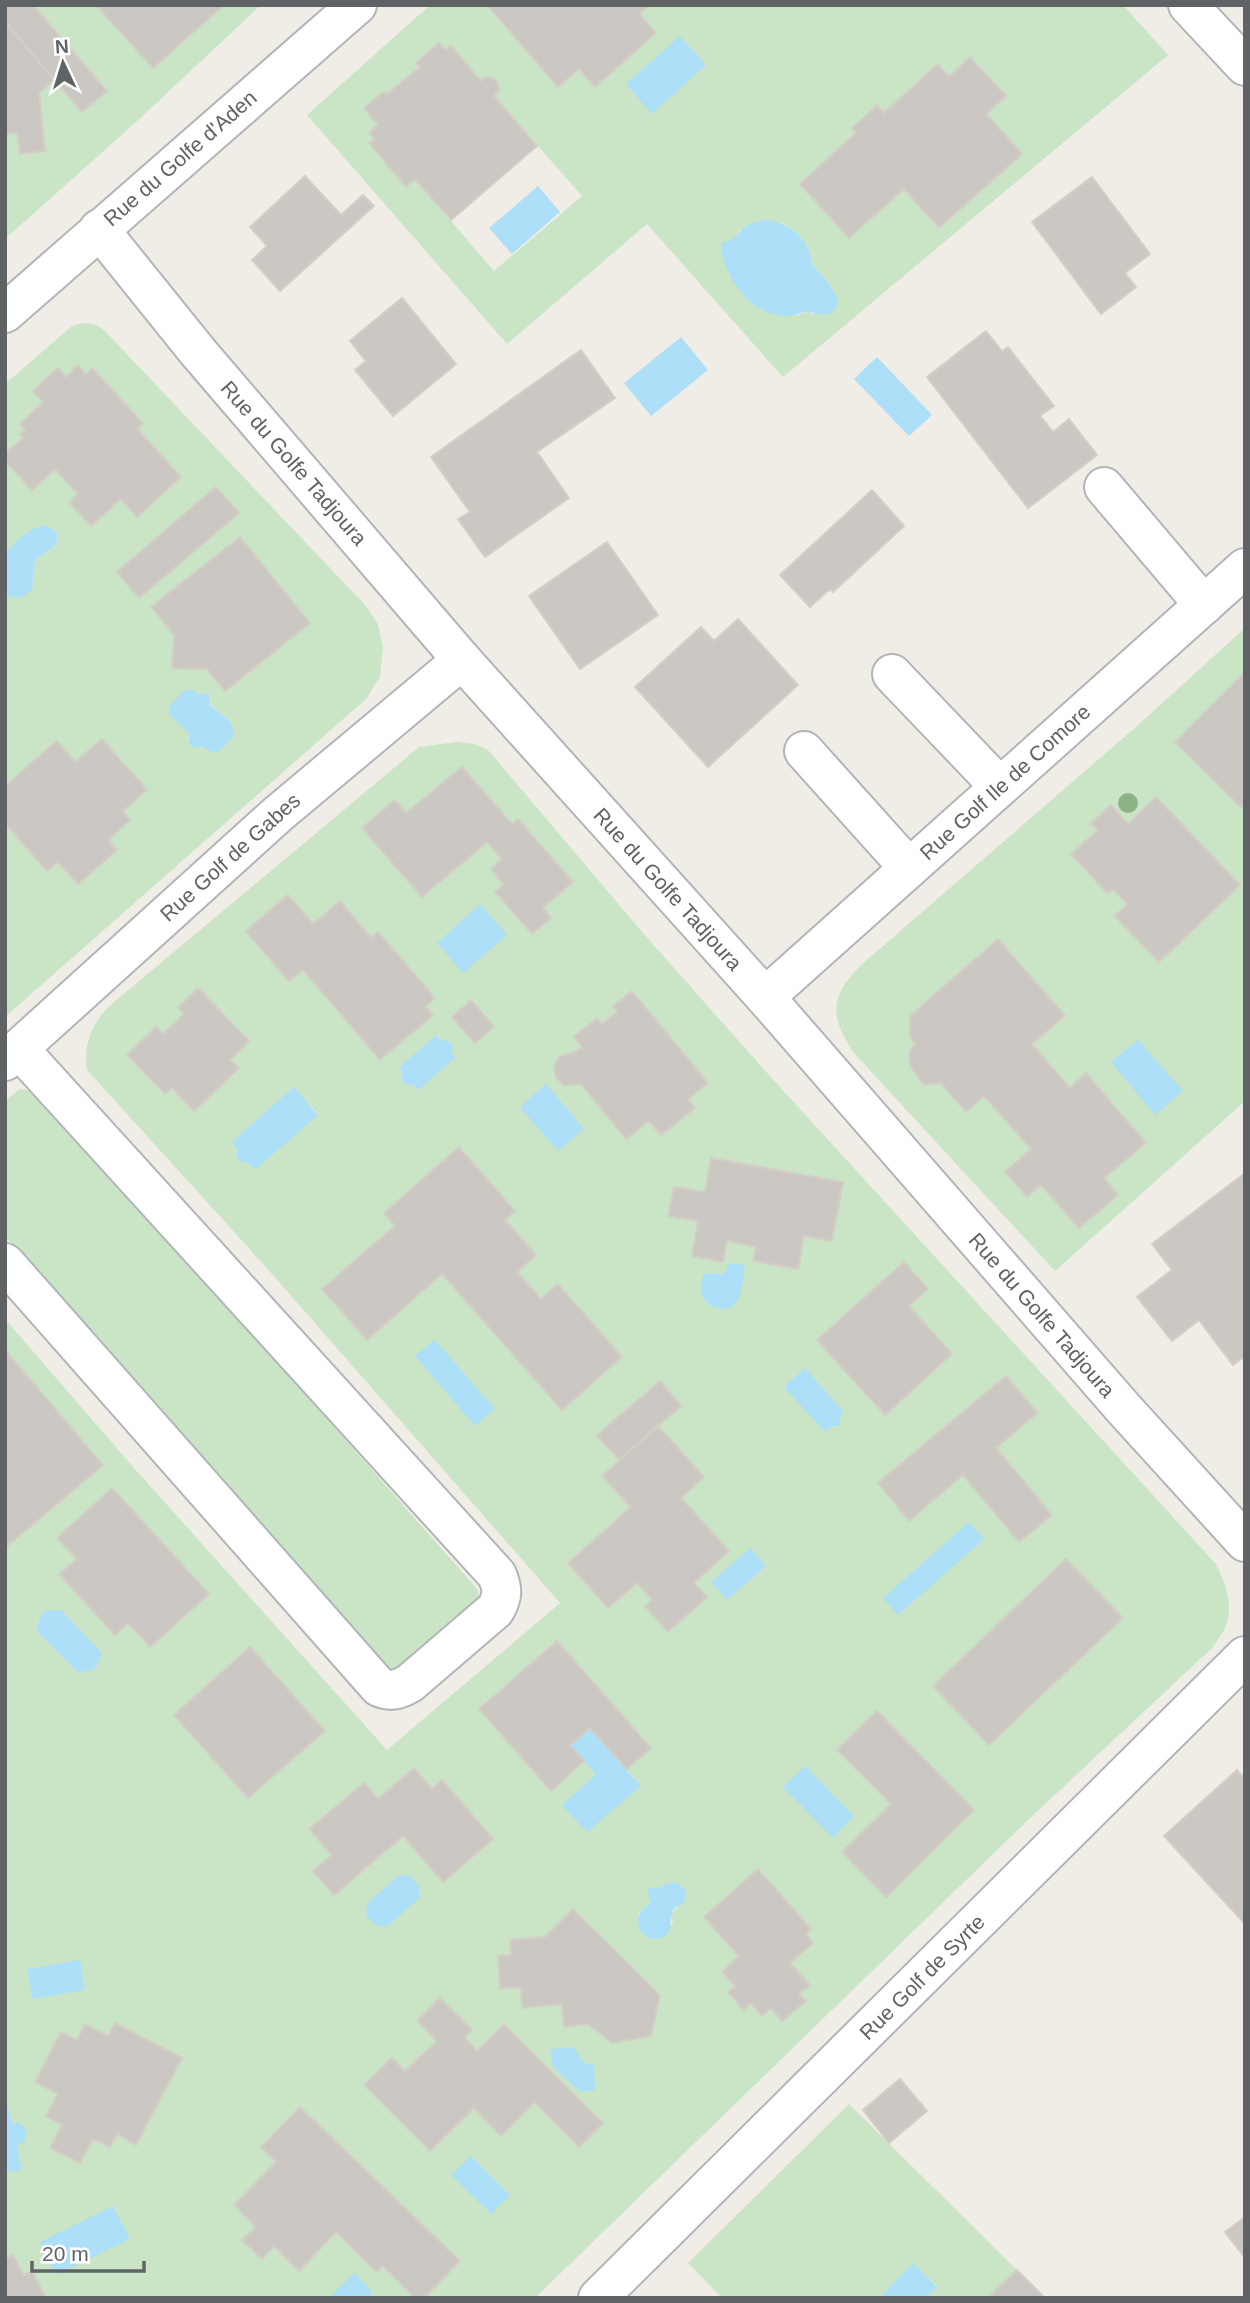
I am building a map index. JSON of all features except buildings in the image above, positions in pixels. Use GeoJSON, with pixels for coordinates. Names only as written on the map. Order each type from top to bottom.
{"type":"FeatureCollection","features":[{"type":"Feature","properties":{"kind":"street","name":"Rue du Golfe d'Aden"},"geometry":{"type":"LineString","coordinates":[[5,313],[356,5]]}},
{"type":"Feature","properties":{"kind":"street"},"geometry":{"type":"LineString","coordinates":[[1188,5],[1245,66]]}},
{"type":"Feature","properties":{"kind":"street","name":"Rue du Golfe Tadjoura"},"geometry":{"type":"LineString","coordinates":[[99,229],[214,370],[461,660],[765,997],[1124,1409],[1245,1542]]}},
{"type":"Feature","properties":{"kind":"street"},"geometry":{"type":"LineString","coordinates":[[1104,487],[1204,605]]}},
{"type":"Feature","properties":{"kind":"street","name":"Rue Golf Ile de Comore"},"geometry":{"type":"LineString","coordinates":[[765,997],[1245,568]]}},
{"type":"Feature","properties":{"kind":"street","name":"Rue Golf de Gabes"},"geometry":{"type":"LineString","coordinates":[[12,1055],[278,814],[461,660]]}},
{"type":"Feature","properties":{"kind":"street"},"geometry":{"type":"LineString","coordinates":[[892,674],[1000,787]]}},
{"type":"Feature","properties":{"kind":"street"},"geometry":{"type":"LineString","coordinates":[[804,751],[909,868]]}},
{"type":"Feature","properties":{"kind":"street"},"geometry":{"type":"LineString","coordinates":[[5,1263],[379,1687],[388,1691],[399,1690],[410,1683],[495,1610],[502,1599],[502,1586],[497,1575],[12,1055]]}},
{"type":"Feature","properties":{"kind":"street","name":"Rue Golf de Syrte"},"geometry":{"type":"LineString","coordinates":[[598,2298],[1245,1656]]}},
{"type":"Feature","properties":{"kind":"green space"},"geometry":{"type":"Polygon","coordinates":[[[33,5],[96,5],[153,68],[224,5],[261,5],[5,239],[5,134],[17,133],[20,154],[45,151],[39,93],[54,79],[82,112],[33,5]]]}},
{"type":"Feature","properties":{"kind":"green space"},"geometry":{"type":"Polygon","coordinates":[[[430,5],[487,5],[558,87],[579,69],[595,86],[656,34],[640,14],[649,5],[1123,5],[1168,55],[783,377],[647,224],[507,344],[307,115],[430,5]],[[440,44],[416,63],[420,67],[387,94],[383,91],[364,107],[378,125],[369,133],[375,139],[369,144],[406,186],[415,179],[494,271],[582,196],[494,96],[499,90],[496,80],[487,77],[481,81],[451,46],[445,50],[440,44]],[[970,57],[949,77],[884,113],[877,105],[852,127],[856,133],[800,184],[849,238],[904,189],[939,228],[1022,154],[986,114],[1005,96],[970,57]],[[782,223],[739,231],[729,242],[725,241],[794,316],[808,312],[813,314],[836,299],[830,285],[814,265],[804,242],[790,228],[782,223]]]}},
{"type":"Feature","properties":{"kind":"green space"},"geometry":{"type":"Polygon","coordinates":[[[94,324],[104,330],[365,605],[378,624],[383,648],[380,677],[366,699],[5,1017],[5,823],[47,871],[58,862],[78,884],[117,850],[108,840],[130,820],[123,811],[147,790],[102,739],[75,762],[57,742],[5,786],[5,594],[10,597],[33,582],[35,561],[53,548],[58,535],[36,528],[24,535],[5,558],[5,461],[32,490],[55,469],[78,494],[69,503],[91,526],[121,499],[138,517],[181,477],[137,429],[142,423],[78,365],[66,377],[59,369],[33,391],[43,402],[20,424],[25,430],[20,434],[24,437],[5,454],[5,384],[72,326],[94,324]],[[216,487],[117,572],[139,597],[238,513],[216,487]],[[240,537],[152,607],[174,635],[173,668],[207,669],[226,691],[310,623],[240,537]],[[211,699],[188,738],[189,744],[202,746],[209,751],[231,722],[209,703],[211,699]]]}},
{"type":"Feature","properties":{"kind":"green space"},"geometry":{"type":"Polygon","coordinates":[[[1245,628],[1245,672],[1175,742],[1245,811],[1245,1101],[1055,1271],[853,1052],[840,1028],[836,1007],[843,987],[861,965],[1138,725],[1245,628]],[[1156,797],[1128,824],[1111,805],[1098,830],[1072,855],[1107,893],[1114,890],[1127,904],[1115,916],[1159,962],[1240,886],[1156,797]],[[998,939],[910,1016],[910,1036],[915,1044],[909,1052],[910,1066],[923,1085],[941,1083],[966,1111],[984,1096],[1031,1149],[1005,1172],[1027,1197],[1041,1185],[1079,1228],[1118,1195],[1104,1178],[1146,1142],[1086,1074],[1070,1088],[1032,1044],[1065,1016],[998,939]]]}},
{"type":"Feature","properties":{"kind":"green space"},"geometry":{"type":"Polygon","coordinates":[[[457,742],[475,744],[488,750],[643,933],[768,1074],[1215,1563],[1227,1592],[1229,1615],[1212,1648],[1028,1820],[535,2298],[424,2298],[459,2261],[300,2107],[261,2147],[276,2162],[234,2205],[256,2227],[243,2240],[262,2259],[274,2246],[299,2271],[336,2232],[377,2272],[383,2266],[415,2298],[372,2298],[370,2292],[330,2298],[46,2298],[32,2271],[24,2275],[13,2256],[5,2260],[5,2173],[22,2169],[5,2100],[5,1548],[103,1465],[5,1350],[5,1319],[134,1468],[387,1750],[560,1603],[265,1266],[87,1070],[86,1052],[90,1037],[107,1008],[419,747],[457,742]],[[462,767],[406,813],[395,800],[363,828],[422,897],[487,842],[502,859],[491,869],[504,885],[496,892],[532,934],[551,918],[543,908],[573,883],[518,819],[512,824],[462,767]],[[287,895],[246,931],[289,981],[303,970],[380,1060],[433,1015],[425,1007],[435,998],[378,932],[371,938],[340,901],[313,924],[287,895]],[[198,988],[178,1007],[184,1014],[163,1034],[156,1027],[127,1056],[164,1094],[172,1088],[194,1111],[238,1068],[230,1060],[249,1041],[198,988]],[[632,991],[613,1006],[617,1012],[602,1024],[597,1018],[574,1037],[582,1047],[575,1052],[559,1056],[554,1069],[558,1080],[565,1086],[581,1084],[649,1121],[661,1135],[695,1108],[688,1099],[707,1083],[632,991]],[[471,1000],[452,1017],[475,1043],[494,1026],[471,1000]],[[437,1035],[403,1072],[401,1077],[404,1084],[414,1085],[417,1089],[456,1057],[437,1035]],[[293,1087],[237,1149],[236,1156],[239,1161],[318,1114],[293,1087]],[[459,1147],[384,1212],[395,1226],[323,1289],[367,1340],[442,1274],[562,1409],[622,1357],[559,1285],[541,1299],[517,1272],[536,1255],[505,1220],[515,1211],[459,1147]],[[711,1158],[705,1192],[674,1187],[669,1216],[698,1221],[692,1256],[722,1262],[727,1241],[756,1247],[754,1261],[798,1269],[804,1236],[831,1241],[711,1158]],[[904,1262],[817,1340],[885,1415],[952,1354],[909,1306],[928,1289],[904,1262]],[[726,1271],[722,1274],[704,1273],[701,1289],[720,1309],[735,1304],[726,1271]],[[805,1369],[784,1388],[833,1427],[844,1412],[805,1369]],[[1006,1376],[878,1483],[909,1521],[1038,1413],[1006,1376]],[[660,1381],[598,1434],[619,1460],[603,1476],[631,1507],[569,1564],[608,1608],[637,1583],[652,1600],[645,1606],[669,1632],[707,1597],[694,1583],[729,1551],[681,1498],[704,1477],[658,1426],[680,1406],[660,1381]],[[58,1538],[77,1559],[60,1574],[116,1634],[128,1623],[209,1594],[58,1538]],[[1066,1559],[933,1686],[990,1745],[1123,1619],[1066,1559]],[[557,1641],[479,1710],[550,1791],[584,1761],[597,1775],[640,1785],[627,1769],[651,1748],[557,1641]],[[250,1647],[174,1715],[248,1798],[324,1731],[250,1647]],[[877,1711],[838,1750],[891,1804],[842,1852],[886,1896],[974,1810],[877,1711]],[[414,1768],[378,1799],[363,1783],[310,1829],[332,1855],[313,1872],[334,1895],[403,1836],[444,1882],[493,1839],[441,1781],[432,1789],[414,1768]],[[758,1869],[704,1917],[739,1956],[722,1971],[735,1986],[728,1992],[744,2009],[751,2003],[762,2016],[771,2008],[783,2021],[805,2001],[799,1994],[809,1985],[790,1963],[811,1928],[758,1869]],[[672,1882],[647,1893],[651,1901],[639,1913],[638,1925],[648,1937],[657,1939],[673,1923],[671,1914],[679,1906],[672,1882]],[[573,1909],[545,1937],[510,1940],[511,1955],[498,1956],[500,1988],[521,1987],[522,2008],[562,2004],[565,2026],[588,2024],[612,2043],[651,2036],[660,1995],[573,1909]],[[440,1998],[417,2021],[437,2041],[405,2071],[364,2085],[429,2151],[474,2108],[501,2135],[535,2102],[578,2147],[603,2123],[505,2024],[477,2051],[464,2037],[471,2030],[440,1998]],[[116,2023],[108,2036],[77,2040],[61,2032],[35,2081],[58,2094],[46,2116],[62,2125],[50,2148],[80,2163],[93,2139],[110,2147],[117,2134],[136,2145],[182,2058],[116,2023]]]}},
{"type":"Feature","properties":{"kind":"green space"},"geometry":{"type":"Polygon","coordinates":[[[20,1089],[37,1091],[478,1590],[479,1602],[403,1671],[385,1670],[5,1236],[5,1101],[20,1089]]]}},
{"type":"Feature","properties":{"kind":"green space"},"geometry":{"type":"Polygon","coordinates":[[[849,2104],[1017,2270],[988,2298],[926,2298],[937,2286],[913,2264],[879,2298],[722,2298],[688,2263],[849,2104]]]}},
{"type":"Feature","properties":{"kind":"water"},"geometry":{"type":"Polygon","coordinates":[[[680,36],[706,65],[652,114],[626,84],[680,36]]]}},
{"type":"Feature","properties":{"kind":"water"},"geometry":{"type":"Polygon","coordinates":[[[538,186],[560,212],[512,254],[489,228],[538,186]]]}},
{"type":"Feature","properties":{"kind":"water"},"geometry":{"type":"Polygon","coordinates":[[[768,220],[787,226],[802,239],[813,264],[833,290],[837,304],[835,310],[828,314],[807,312],[781,316],[762,310],[740,291],[724,262],[722,243],[735,237],[751,224],[768,220]]]}},
{"type":"Feature","properties":{"kind":"water"},"geometry":{"type":"Polygon","coordinates":[[[681,337],[708,370],[651,416],[624,383],[681,337]]]}},
{"type":"Feature","properties":{"kind":"water"},"geometry":{"type":"Polygon","coordinates":[[[877,357],[932,415],[909,436],[854,379],[877,357]]]}},
{"type":"Feature","properties":{"kind":"water"},"geometry":{"type":"Polygon","coordinates":[[[43,525],[56,531],[57,542],[35,561],[32,590],[19,597],[5,594],[4,563],[7,553],[20,538],[43,525]]]}},
{"type":"Feature","properties":{"kind":"water"},"geometry":{"type":"Polygon","coordinates":[[[185,690],[193,690],[199,695],[210,695],[209,704],[231,722],[234,736],[218,752],[209,751],[202,746],[191,746],[188,742],[190,734],[169,714],[170,705],[185,690]]]}},
{"type":"Feature","properties":{"kind":"water"},"geometry":{"type":"Polygon","coordinates":[[[480,904],[507,935],[463,973],[437,943],[480,904]]]}},
{"type":"Feature","properties":{"kind":"water"},"geometry":{"type":"Polygon","coordinates":[[[436,1035],[441,1040],[451,1042],[452,1053],[456,1057],[418,1090],[414,1085],[404,1084],[401,1080],[403,1072],[399,1068],[436,1035]]]}},
{"type":"Feature","properties":{"kind":"water"},"geometry":{"type":"Polygon","coordinates":[[[1138,1040],[1183,1091],[1155,1115],[1111,1062],[1138,1040]]]}},
{"type":"Feature","properties":{"kind":"water"},"geometry":{"type":"Polygon","coordinates":[[[546,1084],[584,1129],[558,1151],[520,1107],[546,1084]]]}},
{"type":"Feature","properties":{"kind":"water"},"geometry":{"type":"Polygon","coordinates":[[[294,1087],[318,1115],[255,1170],[249,1163],[239,1161],[236,1156],[237,1149],[232,1142],[294,1087]]]}},
{"type":"Feature","properties":{"kind":"water"},"geometry":{"type":"Polygon","coordinates":[[[728,1263],[745,1265],[738,1300],[731,1307],[721,1309],[704,1300],[701,1287],[704,1273],[722,1274],[728,1263]]]}},
{"type":"Feature","properties":{"kind":"water"},"geometry":{"type":"Polygon","coordinates":[[[435,1340],[495,1409],[475,1426],[415,1356],[435,1340]]]}},
{"type":"Feature","properties":{"kind":"water"},"geometry":{"type":"Polygon","coordinates":[[[805,1368],[844,1412],[839,1418],[839,1426],[831,1426],[825,1432],[784,1387],[805,1368]]]}},
{"type":"Feature","properties":{"kind":"water"},"geometry":{"type":"Polygon","coordinates":[[[969,1522],[984,1539],[898,1615],[883,1598],[969,1522]]]}},
{"type":"Feature","properties":{"kind":"water"},"geometry":{"type":"Polygon","coordinates":[[[750,1548],[766,1566],[727,1600],[711,1582],[750,1548]]]}},
{"type":"Feature","properties":{"kind":"water"},"geometry":{"type":"Polygon","coordinates":[[[60,1609],[102,1653],[97,1666],[91,1671],[83,1671],[80,1674],[36,1630],[42,1613],[60,1609]]]}},
{"type":"Feature","properties":{"kind":"water"},"geometry":{"type":"Polygon","coordinates":[[[590,1728],[641,1786],[587,1832],[562,1805],[596,1775],[570,1745],[590,1728]]]}},
{"type":"Feature","properties":{"kind":"water"},"geometry":{"type":"Polygon","coordinates":[[[805,1766],[854,1816],[833,1838],[783,1787],[805,1766]]]}},
{"type":"Feature","properties":{"kind":"water"},"geometry":{"type":"Polygon","coordinates":[[[409,1875],[419,1886],[419,1898],[388,1926],[377,1926],[366,1916],[367,1904],[398,1876],[409,1875]]]}},
{"type":"Feature","properties":{"kind":"water"},"geometry":{"type":"Polygon","coordinates":[[[672,1882],[685,1890],[685,1901],[673,1910],[666,1935],[656,1939],[648,1938],[638,1925],[641,1911],[650,1903],[647,1891],[672,1882]]]}},
{"type":"Feature","properties":{"kind":"water"},"geometry":{"type":"Polygon","coordinates":[[[80,1960],[85,1990],[32,1999],[27,1969],[80,1960]]]}},
{"type":"Feature","properties":{"kind":"water"},"geometry":{"type":"Polygon","coordinates":[[[574,2047],[584,2063],[594,2064],[595,2090],[580,2092],[553,2067],[550,2051],[574,2047]]]}},
{"type":"Feature","properties":{"kind":"water"},"geometry":{"type":"Polygon","coordinates":[[[5,2100],[12,2123],[20,2123],[26,2134],[24,2142],[17,2145],[22,2170],[5,2173],[5,2100]]]}},
{"type":"Feature","properties":{"kind":"water"},"geometry":{"type":"Polygon","coordinates":[[[471,2156],[510,2195],[491,2214],[451,2175],[471,2156]]]}},
{"type":"Feature","properties":{"kind":"water"},"geometry":{"type":"Polygon","coordinates":[[[113,2206],[130,2239],[56,2275],[40,2242],[113,2206]]]}},
{"type":"Feature","properties":{"kind":"water"},"geometry":{"type":"Polygon","coordinates":[[[913,2263],[937,2287],[926,2298],[879,2298],[913,2263]]]}},
{"type":"Feature","properties":{"kind":"water"},"geometry":{"type":"Polygon","coordinates":[[[355,2273],[371,2291],[372,2298],[329,2297],[355,2273]]]}}]}
